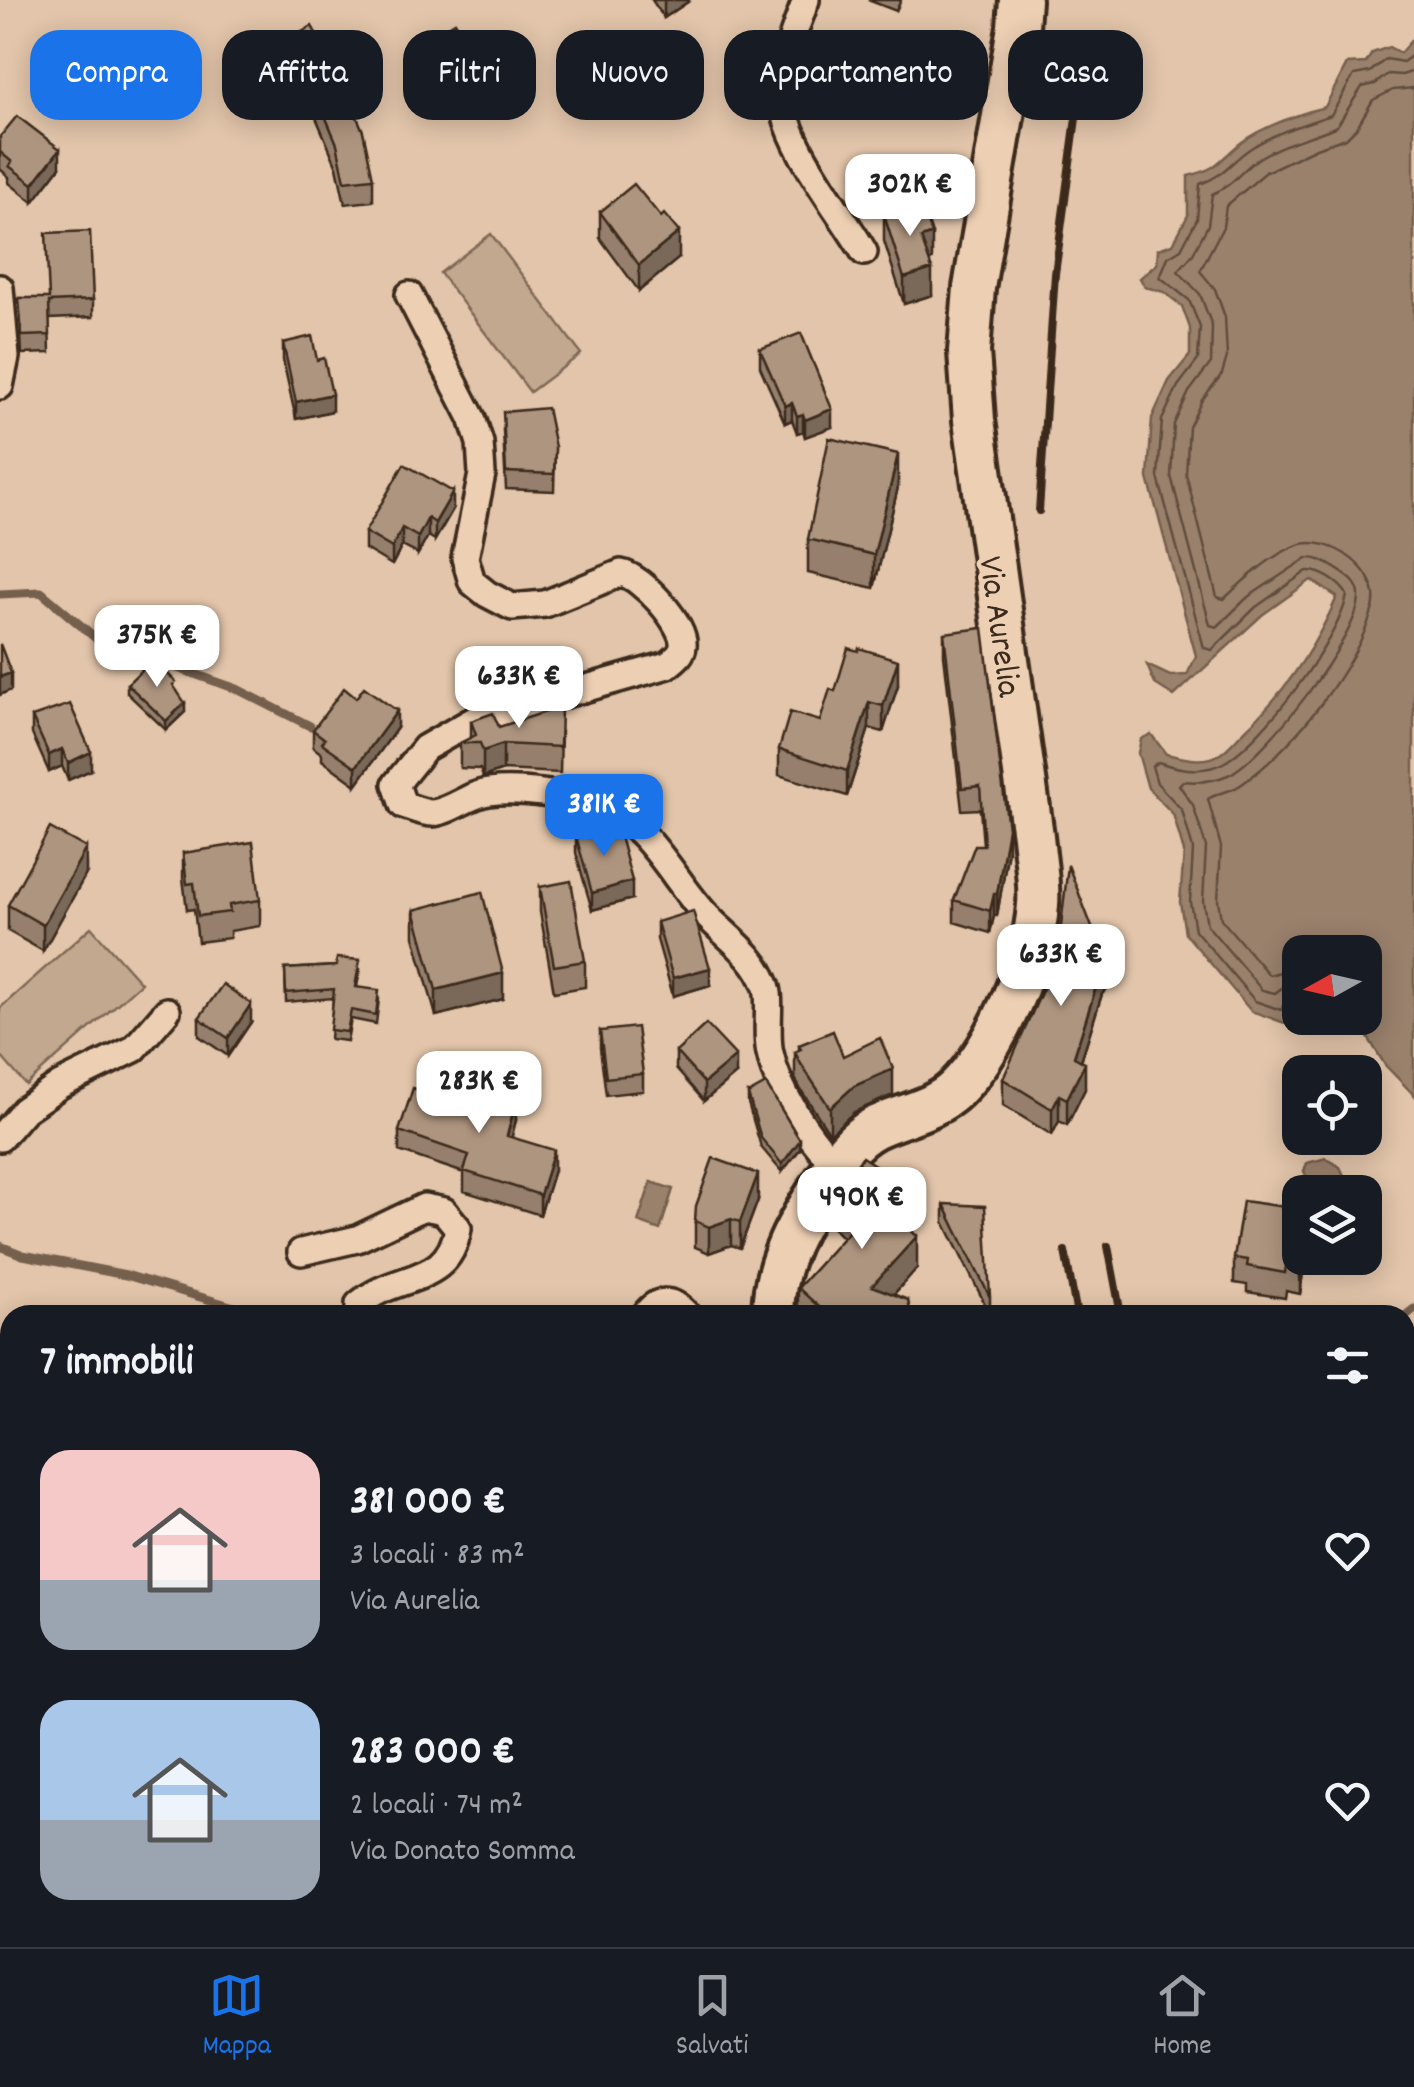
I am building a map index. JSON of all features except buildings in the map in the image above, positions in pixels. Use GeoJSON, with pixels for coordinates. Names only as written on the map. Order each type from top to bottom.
{"type":"FeatureCollection","features":[{"type":"Feature","properties":{"kind":"main road","name":"Via Aurelia"},"geometry":{"type":"LineString","coordinates":[[772,1305],[784,1250],[806,1206],[834,1164],[872,1130],[954,1092],[988,1051],[1017,988],[1036,921],[1038,886],[1033,836],[974,420],[969,352],[974,288],[1020,0]]}},
{"type":"Feature","properties":{"kind":"street"},"geometry":{"type":"LineString","coordinates":[[806,0],[793,35],[781,92],[796,146],[864,252]]}},
{"type":"Feature","properties":{"kind":"street"},"geometry":{"type":"LineString","coordinates":[[0,288],[6,357],[0,386]]}},
{"type":"Feature","properties":{"kind":"street"},"geometry":{"type":"LineString","coordinates":[[409,295],[472,418],[480,443],[482,474],[465,558],[472,582],[512,607],[545,604],[620,574],[631,575],[648,588],[674,622],[684,644],[682,652],[668,665],[490,714],[442,738],[425,748],[396,784],[403,805],[437,813],[490,791],[582,800],[618,813],[652,844],[704,913],[754,961],[768,988],[770,1054],[788,1098],[816,1144],[834,1164]]}},
{"type":"Feature","properties":{"kind":"street"},"geometry":{"type":"LineString","coordinates":[[0,1138],[24,1110],[60,1085],[134,1049],[167,1011]]}},
{"type":"Feature","properties":{"kind":"street"},"geometry":{"type":"LineString","coordinates":[[301,1252],[357,1239],[424,1207],[444,1211],[458,1228],[456,1242],[435,1270],[376,1289],[360,1305]]}},
{"type":"Feature","properties":{"kind":"shaded area"},"geometry":{"type":"Polygon","coordinates":[[[491,234],[581,354],[530,392],[440,273],[491,234]]]}},
{"type":"Feature","properties":{"kind":"shaded area"},"geometry":{"type":"Polygon","coordinates":[[[91,927],[141,983],[26,1085],[0,1055],[0,1008],[91,927]]]}},
{"type":"Feature","properties":{"kind":"water"},"geometry":{"type":"Polygon","coordinates":[[[1414,37],[1414,1095],[1385,1065],[1366,1035],[1382,1035],[1382,935],[1282,935],[1282,1022],[1251,1011],[1185,933],[1180,902],[1184,852],[1173,814],[1148,788],[1138,753],[1141,739],[1151,734],[1166,754],[1200,759],[1223,752],[1285,686],[1319,634],[1337,597],[1311,580],[1262,615],[1174,696],[1155,684],[1147,665],[1170,676],[1187,675],[1196,656],[1148,478],[1152,418],[1169,381],[1190,355],[1190,328],[1182,306],[1164,292],[1145,287],[1140,278],[1157,264],[1158,249],[1173,244],[1188,215],[1188,176],[1213,167],[1260,131],[1325,107],[1347,64],[1366,63],[1372,53],[1389,47],[1400,53],[1414,37]]]}},
{"type":"Feature","properties":{"kind":"water"},"geometry":{"type":"Polygon","coordinates":[[[1326,1158],[1340,1167],[1344,1175],[1306,1175],[1307,1163],[1326,1158]]]}},
{"type":"Feature","properties":{"kind":"water"},"geometry":{"type":"Polygon","coordinates":[[[651,1182],[673,1189],[660,1230],[638,1222],[651,1182]]]}},
{"type":"Feature","properties":{"kind":"waterway"},"geometry":{"type":"LineString","coordinates":[[0,594],[41,592],[98,640],[237,689],[310,726]]}},
{"type":"Feature","properties":{"kind":"waterway"},"geometry":{"type":"LineString","coordinates":[[0,1246],[23,1255],[126,1275],[227,1305]]}},
{"type":"Feature","properties":{"kind":"railway"},"geometry":{"type":"LineString","coordinates":[[1039,511],[1055,274],[1076,120]]}},
{"type":"Feature","properties":{"kind":"railway"},"geometry":{"type":"LineString","coordinates":[[1108,1246],[1119,1305]]}},
{"type":"Feature","properties":{"kind":"railway"},"geometry":{"type":"LineString","coordinates":[[1065,1251],[1075,1305]]}}]}
